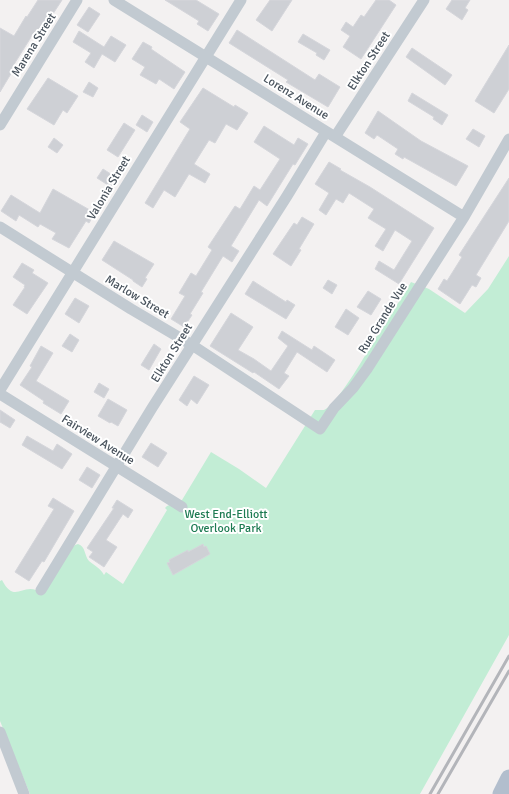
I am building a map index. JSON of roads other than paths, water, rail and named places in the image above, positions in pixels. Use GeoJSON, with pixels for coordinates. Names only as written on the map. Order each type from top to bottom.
{"type":"FeatureCollection","features":[{"type":"Feature","properties":{"kind":"main road"},"geometry":{"type":"LineString","coordinates":[[501,794],[509,778]]}},
{"type":"Feature","properties":{"kind":"street","name":"Marena Street"},"geometry":{"type":"LineString","coordinates":[[0,125],[77,0]]}},
{"type":"Feature","properties":{"kind":"street","name":"Lorenz Avenue"},"geometry":{"type":"LineString","coordinates":[[114,0],[464,217]]}},
{"type":"Feature","properties":{"kind":"street","name":"Valonia Street"},"geometry":{"type":"LineString","coordinates":[[0,390],[241,0]]}},
{"type":"Feature","properties":{"kind":"street","name":"Elkton Street"},"geometry":{"type":"LineString","coordinates":[[41,590],[192,345],[287,196],[424,0]]}},
{"type":"Feature","properties":{"kind":"street","name":"Rue Grande Vue"},"geometry":{"type":"LineString","coordinates":[[320,429],[334,408],[353,388],[367,369],[464,217],[509,139]]}},
{"type":"Feature","properties":{"kind":"street","name":"Marlow Street"},"geometry":{"type":"LineString","coordinates":[[0,227],[72,274],[192,345],[320,429]]}},
{"type":"Feature","properties":{"kind":"street","name":"Fairview Avenue"},"geometry":{"type":"LineString","coordinates":[[0,394],[182,507]]}},
{"type":"Feature","properties":{"kind":"street"},"geometry":{"type":"LineString","coordinates":[[0,732],[24,794]]}},
{"type":"Feature","properties":{"kind":"railway"},"geometry":{"type":"LineString","coordinates":[[430,794],[509,656]]}},
{"type":"Feature","properties":{"kind":"railway"},"geometry":{"type":"LineString","coordinates":[[438,794],[509,671]]}},
{"type":"Feature","properties":{"kind":"park label","name":"West End-Elliott Overlook Park"},"geometry":{"type":"Point","coordinates":[226,521]}}]}
